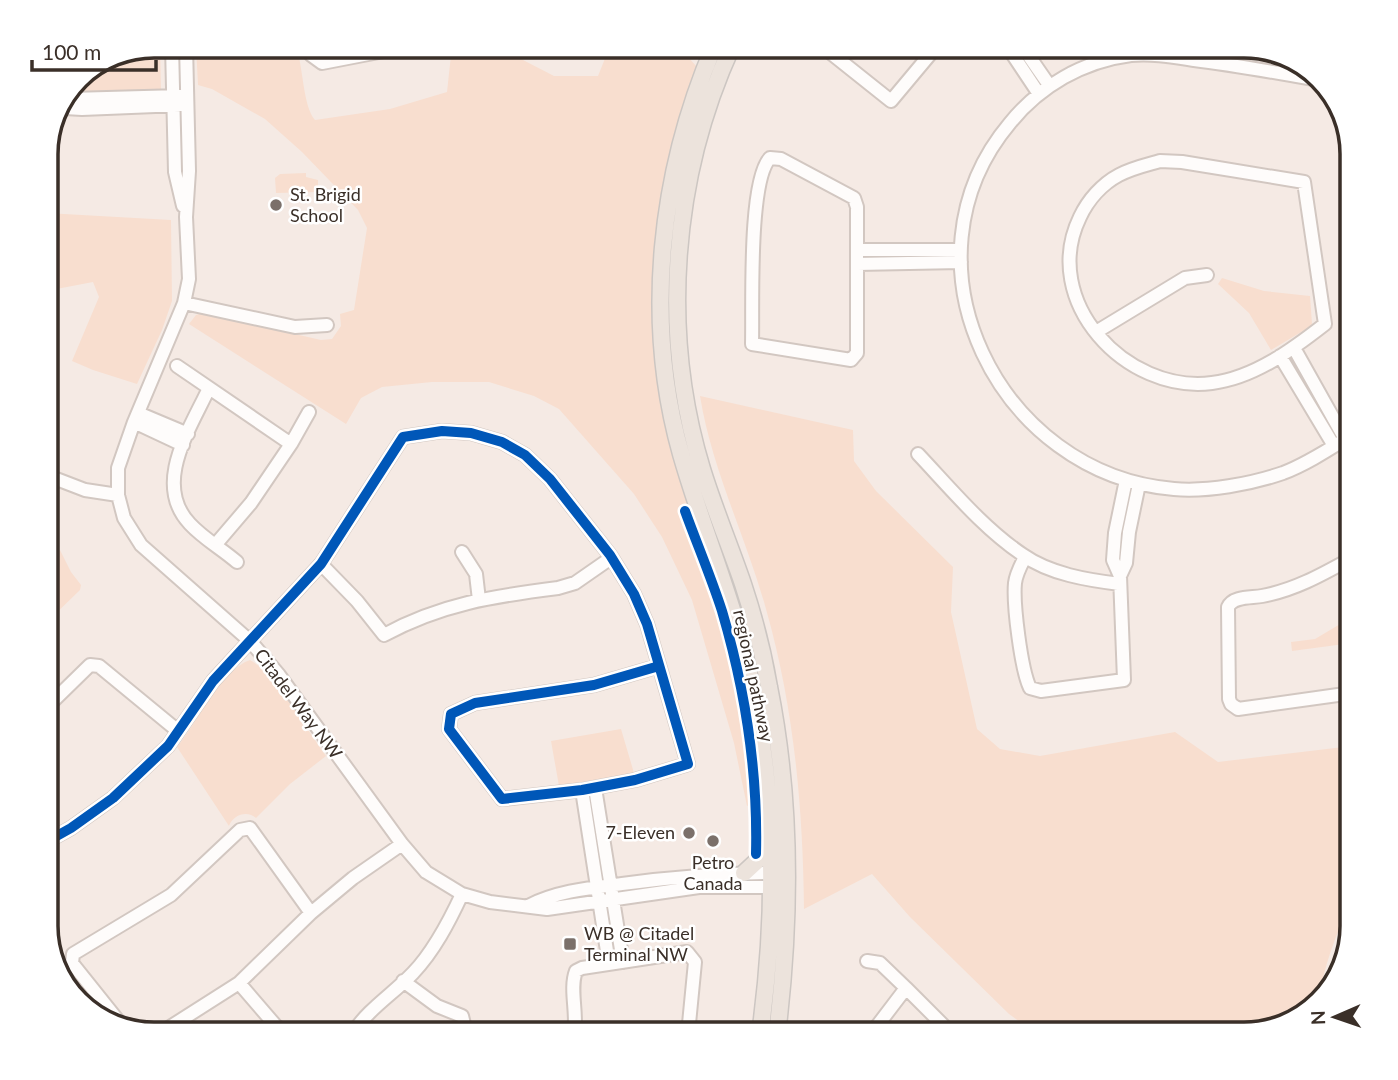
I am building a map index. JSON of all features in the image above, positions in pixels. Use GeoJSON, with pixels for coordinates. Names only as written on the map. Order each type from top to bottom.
{"type":"FeatureCollection","features":[{"type":"Feature","properties":{"kind":"main road"},"geometry":{"type":"LineString","coordinates":[[709,58],[686,123],[667,203],[661,281],[664,355],[670,404],[680,451],[745,651],[759,726],[769,814],[770,880],[768,952],[761,1022]]}},
{"type":"Feature","properties":{"kind":"main road"},"geometry":{"type":"LineString","coordinates":[[727,58],[704,117],[682,218],[678,265],[679,338],[686,400],[699,455],[744,587],[769,686],[782,769],[787,880],[778,1022]]}},
{"type":"Feature","properties":{"kind":"main road"},"geometry":{"type":"LineString","coordinates":[[744,873],[758,860],[769,814]]}},
{"type":"Feature","properties":{"kind":"street","name":"Citadel Way NW"},"geometry":{"type":"LineString","coordinates":[[172,58],[175,172],[186,217]]}},
{"type":"Feature","properties":{"kind":"street","name":"Citadel Way NW"},"geometry":{"type":"LineString","coordinates":[[186,58],[189,171],[186,217],[189,279],[184,303],[136,417],[118,468],[118,495],[124,518],[141,545],[251,642],[279,675],[402,844],[426,872],[462,894],[490,902],[547,909],[699,887],[787,880]]}},
{"type":"Feature","properties":{"kind":"street"},"geometry":{"type":"LineString","coordinates":[[316,58],[322,62],[344,58]]}},
{"type":"Feature","properties":{"kind":"street"},"geometry":{"type":"LineString","coordinates":[[837,58],[891,101],[927,58]]}},
{"type":"Feature","properties":{"kind":"street"},"geometry":{"type":"LineString","coordinates":[[1017,58],[1044,90]]}},
{"type":"Feature","properties":{"kind":"street"},"geometry":{"type":"LineString","coordinates":[[1028,58],[1044,90]]}},
{"type":"Feature","properties":{"kind":"street"},"geometry":{"type":"LineString","coordinates":[[1109,58],[1083,68],[1044,90],[1025,105],[994,141],[982,166],[965,217],[960,256],[967,310],[976,341],[1009,398],[1043,435],[1086,463],[1139,484],[1175,490],[1234,486],[1284,472],[1340,442]]}},
{"type":"Feature","properties":{"kind":"street"},"geometry":{"type":"LineString","coordinates":[[1206,58],[1289,70]]}},
{"type":"Feature","properties":{"kind":"street"},"geometry":{"type":"LineString","coordinates":[[76,99],[174,101]]}},
{"type":"Feature","properties":{"kind":"street"},"geometry":{"type":"LineString","coordinates":[[71,107],[188,100]]}},
{"type":"Feature","properties":{"kind":"street"},"geometry":{"type":"LineString","coordinates":[[781,159],[854,198],[857,207],[857,264],[857,354],[851,360],[752,344],[756,197],[767,160],[781,159]]}},
{"type":"Feature","properties":{"kind":"street"},"geometry":{"type":"LineString","coordinates":[[1160,161],[1182,162],[1304,182],[1325,324],[1294,348],[1242,375],[1213,383],[1183,384],[1154,377],[1128,364],[1110,350],[1096,332],[1078,302],[1069,260],[1073,231],[1085,206],[1101,188],[1118,175],[1160,161]]}},
{"type":"Feature","properties":{"kind":"street"},"geometry":{"type":"LineString","coordinates":[[857,250],[960,256]]}},
{"type":"Feature","properties":{"kind":"street"},"geometry":{"type":"LineString","coordinates":[[857,264],[960,256]]}},
{"type":"Feature","properties":{"kind":"street"},"geometry":{"type":"LineString","coordinates":[[1096,332],[1185,278],[1207,275]]}},
{"type":"Feature","properties":{"kind":"street"},"geometry":{"type":"LineString","coordinates":[[184,303],[295,327],[327,325]]}},
{"type":"Feature","properties":{"kind":"street"},"geometry":{"type":"LineString","coordinates":[[1294,348],[1340,433]]}},
{"type":"Feature","properties":{"kind":"street"},"geometry":{"type":"LineString","coordinates":[[1280,356],[1340,435]]}},
{"type":"Feature","properties":{"kind":"street"},"geometry":{"type":"LineString","coordinates":[[177,366],[290,444]]}},
{"type":"Feature","properties":{"kind":"street"},"geometry":{"type":"LineString","coordinates":[[209,388],[185,439],[172,478],[178,508],[190,524],[237,562]]}},
{"type":"Feature","properties":{"kind":"street"},"geometry":{"type":"LineString","coordinates":[[216,544],[251,503],[309,412]]}},
{"type":"Feature","properties":{"kind":"street"},"geometry":{"type":"LineString","coordinates":[[136,417],[185,439]]}},
{"type":"Feature","properties":{"kind":"street"},"geometry":{"type":"LineString","coordinates":[[58,835],[113,798],[168,746],[213,681],[321,564],[403,438],[442,431],[471,433],[502,442],[526,455],[550,479],[611,558],[634,594],[647,624],[688,764],[635,780],[589,789],[502,799],[449,729],[451,714],[475,703],[594,685],[659,666]]}},
{"type":"Feature","properties":{"kind":"street"},"geometry":{"type":"LineString","coordinates":[[918,454],[968,507],[1025,557],[1066,575],[1120,580]]}},
{"type":"Feature","properties":{"kind":"street"},"geometry":{"type":"LineString","coordinates":[[58,480],[85,490],[118,495]]}},
{"type":"Feature","properties":{"kind":"street"},"geometry":{"type":"LineString","coordinates":[[1025,557],[1015,581],[1016,611],[1027,684],[1034,689],[1067,688],[1124,680],[1120,580],[1113,560],[1115,533],[1126,480]]}},
{"type":"Feature","properties":{"kind":"street"},"geometry":{"type":"LineString","coordinates":[[1120,580],[1126,563],[1129,531],[1139,484]]}},
{"type":"Feature","properties":{"kind":"street"},"geometry":{"type":"LineString","coordinates":[[462,552],[476,574],[479,600]]}},
{"type":"Feature","properties":{"kind":"street"},"geometry":{"type":"LineString","coordinates":[[321,564],[357,601],[383,635],[409,621],[449,606],[566,585],[584,577],[611,558]]}},
{"type":"Feature","properties":{"kind":"street"},"geometry":{"type":"LineString","coordinates":[[1340,565],[1308,582],[1284,591],[1235,600],[1228,607],[1229,699],[1235,708],[1340,695]]}},
{"type":"Feature","properties":{"kind":"street"},"geometry":{"type":"LineString","coordinates":[[58,696],[90,665],[99,666],[178,732]]}},
{"type":"Feature","properties":{"kind":"street"},"geometry":{"type":"LineString","coordinates":[[589,789],[611,885],[623,962]]}},
{"type":"Feature","properties":{"kind":"street"},"geometry":{"type":"LineString","coordinates":[[589,789],[597,887],[609,964]]}},
{"type":"Feature","properties":{"kind":"street"},"geometry":{"type":"LineString","coordinates":[[110,1011],[72,963],[73,954],[171,895],[240,830],[250,828],[311,913]]}},
{"type":"Feature","properties":{"kind":"street"},"geometry":{"type":"LineString","coordinates":[[178,1022],[239,984],[311,913],[353,878],[402,844]]}},
{"type":"Feature","properties":{"kind":"street","name":"Citadel Way NW"},"geometry":{"type":"LineString","coordinates":[[527,906],[547,896],[699,874],[744,873],[770,880]]}},
{"type":"Feature","properties":{"kind":"street"},"geometry":{"type":"LineString","coordinates":[[360,1022],[412,974],[435,945],[462,894]]}},
{"type":"Feature","properties":{"kind":"street"},"geometry":{"type":"LineString","coordinates":[[576,1022],[573,979],[576,971],[687,953],[695,961],[689,1022]]}},
{"type":"Feature","properties":{"kind":"street"},"geometry":{"type":"LineString","coordinates":[[867,961],[880,963],[940,1022]]}},
{"type":"Feature","properties":{"kind":"street"},"geometry":{"type":"LineString","coordinates":[[403,981],[437,1006],[462,1016],[464,1022]]}},
{"type":"Feature","properties":{"kind":"street"},"geometry":{"type":"LineString","coordinates":[[239,984],[272,1022]]}},
{"type":"Feature","properties":{"kind":"street"},"geometry":{"type":"LineString","coordinates":[[880,1022],[906,988]]}},
{"type":"Feature","properties":{"kind":"shaded area"},"geometry":{"type":"Polygon","coordinates":[[[160,58],[161,92],[107,95],[103,92],[81,92],[106,71],[123,63],[160,58]]]}},
{"type":"Feature","properties":{"kind":"shaded area"},"geometry":{"type":"Polygon","coordinates":[[[197,58],[299,58],[308,106],[315,120],[390,109],[447,92],[451,58],[519,58],[554,76],[598,76],[605,58],[689,58],[697,67],[668,168],[659,218],[653,318],[657,369],[665,420],[678,472],[713,572],[737,655],[754,741],[759,799],[747,806],[734,743],[692,600],[662,537],[634,494],[559,409],[534,396],[489,382],[432,382],[382,387],[361,398],[346,424],[189,324],[196,315],[203,313],[321,340],[332,339],[341,326],[340,314],[354,310],[367,228],[358,210],[302,152],[265,119],[212,89],[198,85],[197,58]]]}},
{"type":"Feature","properties":{"kind":"shaded area"},"geometry":{"type":"Polygon","coordinates":[[[306,173],[306,177],[318,180],[318,192],[276,193],[275,178],[280,174],[306,173]]]}},
{"type":"Feature","properties":{"kind":"shaded area"},"geometry":{"type":"Polygon","coordinates":[[[58,214],[171,220],[172,301],[137,384],[72,361],[99,297],[93,282],[58,289],[58,214]]]}},
{"type":"Feature","properties":{"kind":"shaded area"},"geometry":{"type":"Polygon","coordinates":[[[1222,278],[1264,291],[1310,296],[1312,324],[1271,350],[1249,313],[1218,284],[1222,278]]]}},
{"type":"Feature","properties":{"kind":"shaded area"},"geometry":{"type":"Polygon","coordinates":[[[700,396],[853,430],[854,461],[876,491],[953,567],[951,612],[977,729],[1000,749],[1040,756],[1175,732],[1218,762],[1340,747],[1340,926],[1322,982],[1300,982],[1300,1004],[1275,1017],[1263,1020],[1020,1022],[910,917],[872,874],[804,909],[799,796],[784,683],[758,582],[713,450],[700,396]]]}},
{"type":"Feature","properties":{"kind":"shaded area"},"geometry":{"type":"Polygon","coordinates":[[[58,551],[81,585],[80,590],[58,611],[58,551]]]}},
{"type":"Feature","properties":{"kind":"shaded area"},"geometry":{"type":"Polygon","coordinates":[[[1340,624],[1340,645],[1292,651],[1291,642],[1315,639],[1340,624]]]}},
{"type":"Feature","properties":{"kind":"shaded area"},"geometry":{"type":"Polygon","coordinates":[[[250,660],[269,676],[326,756],[290,784],[256,818],[249,814],[241,815],[229,826],[177,747],[229,674],[250,660]]]}},
{"type":"Feature","properties":{"kind":"shaded area"},"geometry":{"type":"Polygon","coordinates":[[[621,729],[634,773],[559,786],[551,741],[621,729]]]}},
{"type":"Feature","properties":{"kind":"cycle path"},"geometry":{"type":"LineString","coordinates":[[58,835],[113,798],[168,746],[213,681],[321,564],[403,437],[442,431],[471,433],[502,442],[525,455],[550,479],[610,555],[634,594],[647,624],[688,764],[635,780],[582,790],[502,799],[449,729],[451,714],[475,703],[594,685],[659,666]]}},
{"type":"Feature","properties":{"kind":"cycle path","name":"regional pathway"},"geometry":{"type":"LineString","coordinates":[[685,511],[722,611],[737,670],[752,762],[756,854]]}},
{"type":"Feature","properties":{"kind":"place","name":"St. Brigid School"},"geometry":{"type":"Point","coordinates":[276,205]}},
{"type":"Feature","properties":{"kind":"place","name":"7-Eleven"},"geometry":{"type":"Point","coordinates":[689,833]}},
{"type":"Feature","properties":{"kind":"place","name":"Petro Canada"},"geometry":{"type":"Point","coordinates":[713,841]}},
{"type":"Feature","properties":{"kind":"place","name":"WB @ Citadel Terminal NW"},"geometry":{"type":"Point","coordinates":[570,944]}}]}
